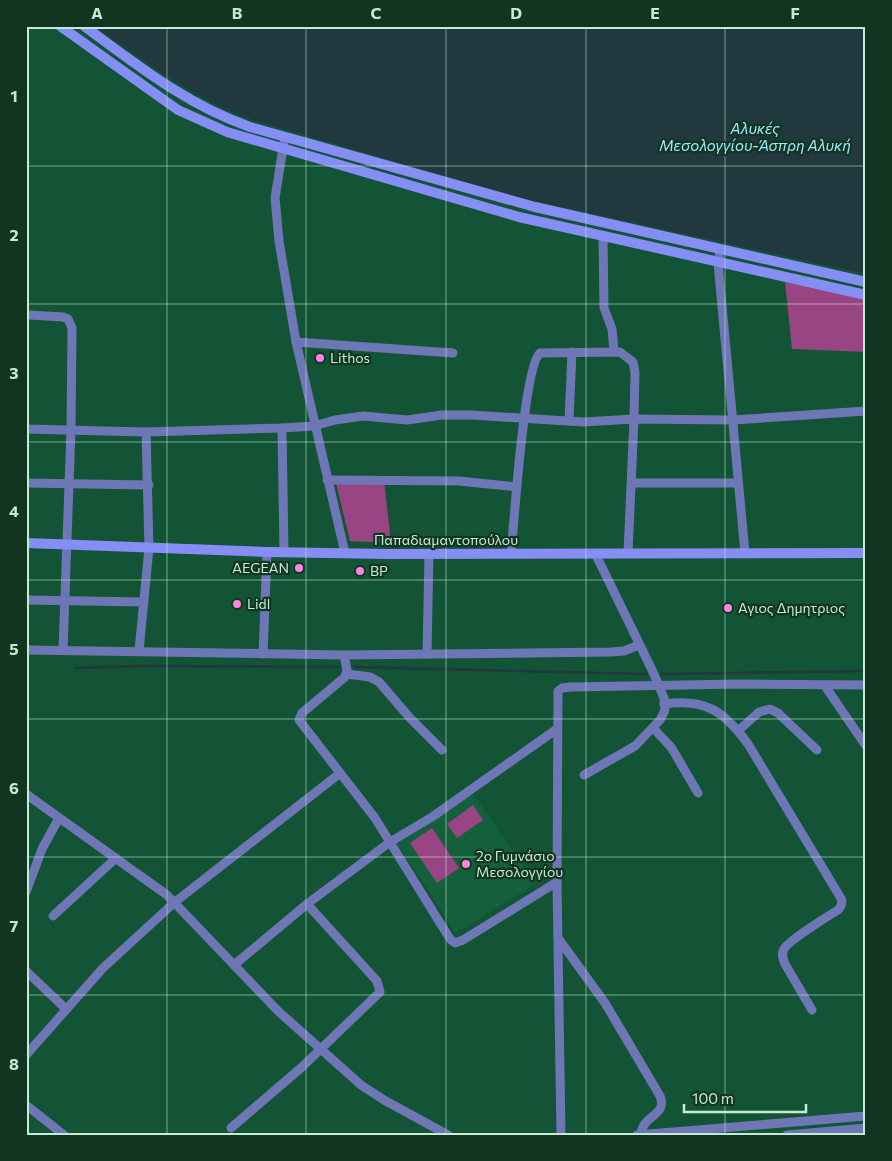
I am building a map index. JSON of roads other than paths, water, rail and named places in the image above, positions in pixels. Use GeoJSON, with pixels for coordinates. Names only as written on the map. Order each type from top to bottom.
{"type":"FeatureCollection","features":[{"type":"Feature","properties":{"kind":"street"},"geometry":{"type":"LineString","coordinates":[[60,26],[182,112],[227,132],[485,208],[603,237],[866,295]]}},
{"type":"Feature","properties":{"kind":"street"},"geometry":{"type":"LineString","coordinates":[[84,26],[162,83],[198,105],[230,120],[511,201],[866,282]]}},
{"type":"Feature","properties":{"kind":"street"},"geometry":{"type":"LineString","coordinates":[[285,137],[281,149],[275,214],[296,342],[345,553]]}},
{"type":"Feature","properties":{"kind":"street"},"geometry":{"type":"LineString","coordinates":[[603,237],[604,308],[612,330],[614,352]]}},
{"type":"Feature","properties":{"kind":"street"},"geometry":{"type":"LineString","coordinates":[[720,250],[718,263],[745,553]]}},
{"type":"Feature","properties":{"kind":"street"},"geometry":{"type":"LineString","coordinates":[[29,315],[63,318],[70,323],[71,430],[64,650]]}},
{"type":"Feature","properties":{"kind":"street"},"geometry":{"type":"LineString","coordinates":[[296,342],[454,353]]}},
{"type":"Feature","properties":{"kind":"street"},"geometry":{"type":"LineString","coordinates":[[569,421],[572,352]]}},
{"type":"Feature","properties":{"kind":"street"},"geometry":{"type":"LineString","coordinates":[[511,554],[525,418],[536,356],[540,353],[572,352],[624,353],[633,362],[635,372],[634,418],[628,553]]}},
{"type":"Feature","properties":{"kind":"street"},"geometry":{"type":"LineString","coordinates":[[26,429],[146,432],[282,428],[314,426],[334,420],[364,416],[407,420],[448,415],[569,421],[634,418],[733,420],[866,411]]}},
{"type":"Feature","properties":{"kind":"street"},"geometry":{"type":"LineString","coordinates":[[282,428],[284,552]]}},
{"type":"Feature","properties":{"kind":"street"},"geometry":{"type":"LineString","coordinates":[[139,651],[149,548],[149,485],[146,432]]}},
{"type":"Feature","properties":{"kind":"street"},"geometry":{"type":"LineString","coordinates":[[327,480],[459,481],[517,487]]}},
{"type":"Feature","properties":{"kind":"street"},"geometry":{"type":"LineString","coordinates":[[26,483],[149,485]]}},
{"type":"Feature","properties":{"kind":"street"},"geometry":{"type":"LineString","coordinates":[[632,483],[737,483]]}},
{"type":"Feature","properties":{"kind":"street","name":"Παπαδιαμαντοπούλου"},"geometry":{"type":"LineString","coordinates":[[26,543],[267,552],[429,554],[866,553]]}},
{"type":"Feature","properties":{"kind":"street"},"geometry":{"type":"LineString","coordinates":[[264,654],[267,552]]}},
{"type":"Feature","properties":{"kind":"street"},"geometry":{"type":"LineString","coordinates":[[584,776],[631,749],[653,728],[664,714],[664,698],[653,672],[595,553]]}},
{"type":"Feature","properties":{"kind":"street"},"geometry":{"type":"LineString","coordinates":[[428,654],[429,554]]}},
{"type":"Feature","properties":{"kind":"street"},"geometry":{"type":"LineString","coordinates":[[26,600],[144,602]]}},
{"type":"Feature","properties":{"kind":"street"},"geometry":{"type":"LineString","coordinates":[[26,650],[344,655],[611,652],[624,651],[639,644]]}},
{"type":"Feature","properties":{"kind":"street"},"geometry":{"type":"LineString","coordinates":[[344,655],[346,674]]}},
{"type":"Feature","properties":{"kind":"street"},"geometry":{"type":"LineString","coordinates":[[442,750],[376,680],[370,677],[346,674],[302,713],[299,719],[339,774],[375,818],[446,934],[456,943],[557,882]]}},
{"type":"Feature","properties":{"kind":"street"},"geometry":{"type":"LineString","coordinates":[[561,1135],[557,882],[557,697],[562,688],[739,684],[866,685]]}},
{"type":"Feature","properties":{"kind":"street"},"geometry":{"type":"LineString","coordinates":[[825,686],[866,746]]}},
{"type":"Feature","properties":{"kind":"street"},"geometry":{"type":"LineString","coordinates":[[664,704],[685,701],[703,704],[721,715],[738,730],[842,900],[838,910],[792,941],[783,950],[782,956],[785,964],[812,1010]]}},
{"type":"Feature","properties":{"kind":"street"},"geometry":{"type":"LineString","coordinates":[[738,730],[759,712],[770,709],[778,713],[817,750]]}},
{"type":"Feature","properties":{"kind":"street"},"geometry":{"type":"LineString","coordinates":[[653,728],[671,746],[698,793]]}},
{"type":"Feature","properties":{"kind":"street"},"geometry":{"type":"LineString","coordinates":[[234,965],[307,904],[390,842],[432,817],[557,729]]}},
{"type":"Feature","properties":{"kind":"street"},"geometry":{"type":"LineString","coordinates":[[26,1055],[103,968],[175,902],[339,774]]}},
{"type":"Feature","properties":{"kind":"street"},"geometry":{"type":"LineString","coordinates":[[26,794],[175,902],[278,1011],[320,1050],[371,1092],[448,1135]]}},
{"type":"Feature","properties":{"kind":"street"},"geometry":{"type":"LineString","coordinates":[[26,892],[42,849],[59,818]]}},
{"type":"Feature","properties":{"kind":"street"},"geometry":{"type":"LineString","coordinates":[[53,916],[116,858]]}},
{"type":"Feature","properties":{"kind":"street"},"geometry":{"type":"LineString","coordinates":[[231,1128],[320,1050],[375,999],[381,990],[377,981],[307,904]]}},
{"type":"Feature","properties":{"kind":"street"},"geometry":{"type":"LineString","coordinates":[[558,938],[605,1004],[660,1096],[661,1109],[643,1123],[639,1135],[866,1116]]}},
{"type":"Feature","properties":{"kind":"street"},"geometry":{"type":"LineString","coordinates":[[26,971],[66,1009]]}},
{"type":"Feature","properties":{"kind":"street"},"geometry":{"type":"LineString","coordinates":[[26,1105],[64,1135]]}},
{"type":"Feature","properties":{"kind":"street"},"geometry":{"type":"LineString","coordinates":[[787,1135],[866,1128]]}},
{"type":"Feature","properties":{"kind":"water","name":"Αλυκές Μεσολογγίου-Άσπρη Αλυκή"},"geometry":{"type":"Polygon","coordinates":[[[95,26],[866,26],[866,274],[520,198],[252,120],[210,101],[170,79],[95,26]]]}},
{"type":"Feature","properties":{"kind":"waterway"},"geometry":{"type":"LineString","coordinates":[[75,668],[141,666],[340,667]]}},
{"type":"Feature","properties":{"kind":"waterway"},"geometry":{"type":"LineString","coordinates":[[354,667],[646,674]]}},
{"type":"Feature","properties":{"kind":"waterway"},"geometry":{"type":"LineString","coordinates":[[662,674],[866,671]]}},
{"type":"Feature","properties":{"kind":"place","name":"Lithos"},"geometry":{"type":"Point","coordinates":[320,358]}},
{"type":"Feature","properties":{"kind":"place","name":"AEGEAN"},"geometry":{"type":"Point","coordinates":[299,568]}},
{"type":"Feature","properties":{"kind":"place","name":"BP"},"geometry":{"type":"Point","coordinates":[360,571]}},
{"type":"Feature","properties":{"kind":"place","name":"Lidl"},"geometry":{"type":"Point","coordinates":[237,604]}},
{"type":"Feature","properties":{"kind":"place","name":"Αγιος Δημητριος"},"geometry":{"type":"Point","coordinates":[728,608]}},
{"type":"Feature","properties":{"kind":"place","name":"2ο Γυμνάσιο Μεσολογγίου"},"geometry":{"type":"Point","coordinates":[466,864]}}]}
